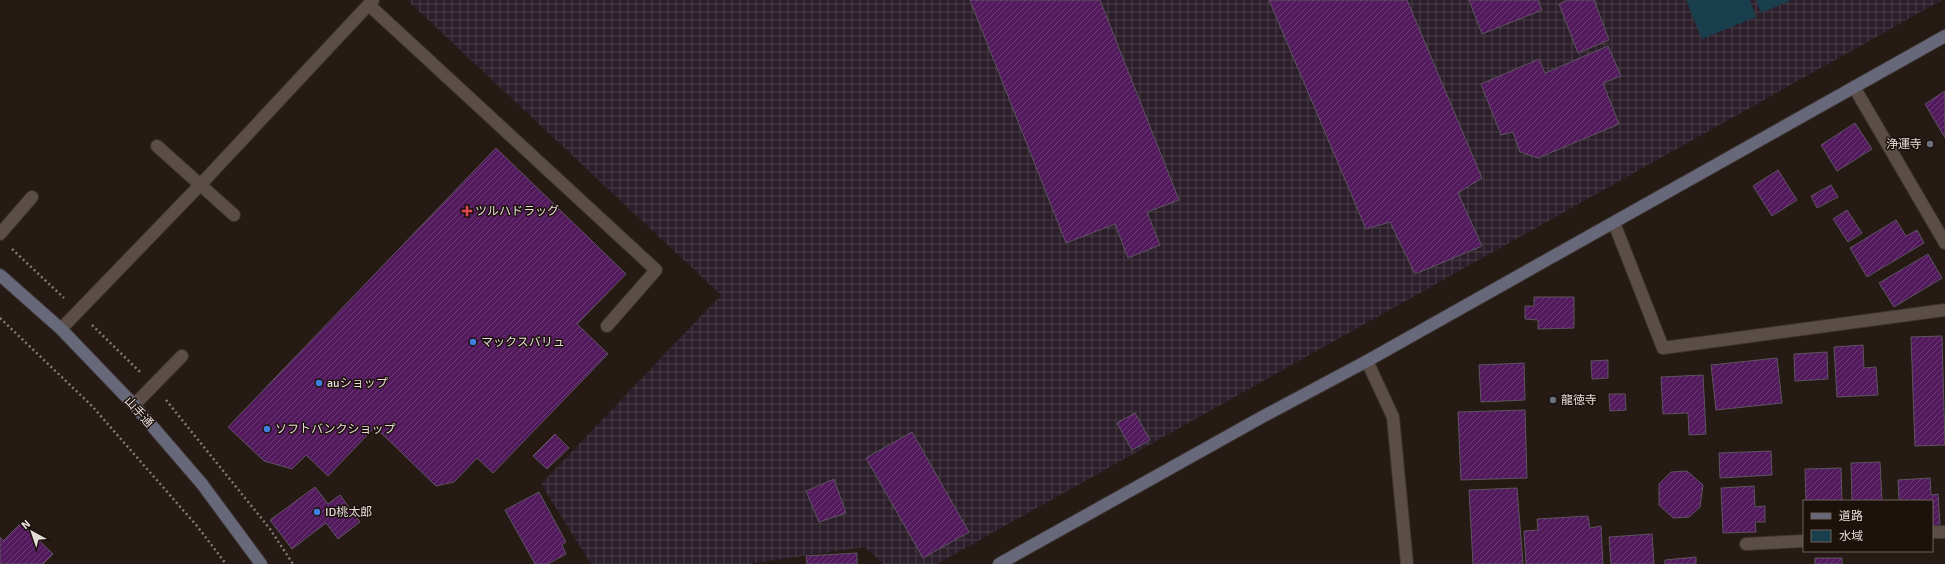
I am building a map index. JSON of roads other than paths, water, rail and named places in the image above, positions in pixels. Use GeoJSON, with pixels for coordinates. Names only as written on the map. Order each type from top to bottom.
{"type":"FeatureCollection","features":[{"type":"Feature","properties":{"kind":"street"},"geometry":{"type":"LineString","coordinates":[[61,329],[201,184],[371,2],[656,270],[607,326]]}},
{"type":"Feature","properties":{"kind":"street"},"geometry":{"type":"LineString","coordinates":[[999,564],[1262,417],[1367,361],[1945,36]]}},
{"type":"Feature","properties":{"kind":"street"},"geometry":{"type":"LineString","coordinates":[[1854,87],[1945,243]]}},
{"type":"Feature","properties":{"kind":"street"},"geometry":{"type":"LineString","coordinates":[[157,146],[234,215]]}},
{"type":"Feature","properties":{"kind":"street"},"geometry":{"type":"LineString","coordinates":[[0,234],[32,197]]}},
{"type":"Feature","properties":{"kind":"street"},"geometry":{"type":"LineString","coordinates":[[1614,223],[1663,348],[1945,310]]}},
{"type":"Feature","properties":{"kind":"street","name":"山手通"},"geometry":{"type":"LineString","coordinates":[[0,276],[61,329],[134,405],[202,484],[261,564]]}},
{"type":"Feature","properties":{"kind":"street"},"geometry":{"type":"LineString","coordinates":[[134,405],[182,356]]}},
{"type":"Feature","properties":{"kind":"street"},"geometry":{"type":"LineString","coordinates":[[1367,361],[1393,418],[1407,564]]}},
{"type":"Feature","properties":{"kind":"street"},"geometry":{"type":"LineString","coordinates":[[1933,532],[1945,532]]}},
{"type":"Feature","properties":{"kind":"street"},"geometry":{"type":"LineString","coordinates":[[1746,544],[1803,541]]}},
{"type":"Feature","properties":{"kind":"water"},"geometry":{"type":"Polygon","coordinates":[[[1686,0],[1750,0],[1756,17],[1702,39],[1686,0]]]}},
{"type":"Feature","properties":{"kind":"water"},"geometry":{"type":"Polygon","coordinates":[[[1756,0],[1792,0],[1761,13],[1756,0]]]}},
{"type":"Feature","properties":{"kind":"place","name":"浄運寺"},"geometry":{"type":"Point","coordinates":[1930,144]}},
{"type":"Feature","properties":{"kind":"place","name":"ツルハドラッグ"},"geometry":{"type":"Point","coordinates":[467,211]}},
{"type":"Feature","properties":{"kind":"place","name":"マックスバリュ"},"geometry":{"type":"Point","coordinates":[473,342]}},
{"type":"Feature","properties":{"kind":"place","name":"auショップ"},"geometry":{"type":"Point","coordinates":[319,383]}},
{"type":"Feature","properties":{"kind":"place","name":"龍徳寺"},"geometry":{"type":"Point","coordinates":[1553,400]}},
{"type":"Feature","properties":{"kind":"place","name":"ソフトバンクショップ"},"geometry":{"type":"Point","coordinates":[267,429]}},
{"type":"Feature","properties":{"kind":"place","name":"ID桃太郎"},"geometry":{"type":"Point","coordinates":[317,512]}}]}
